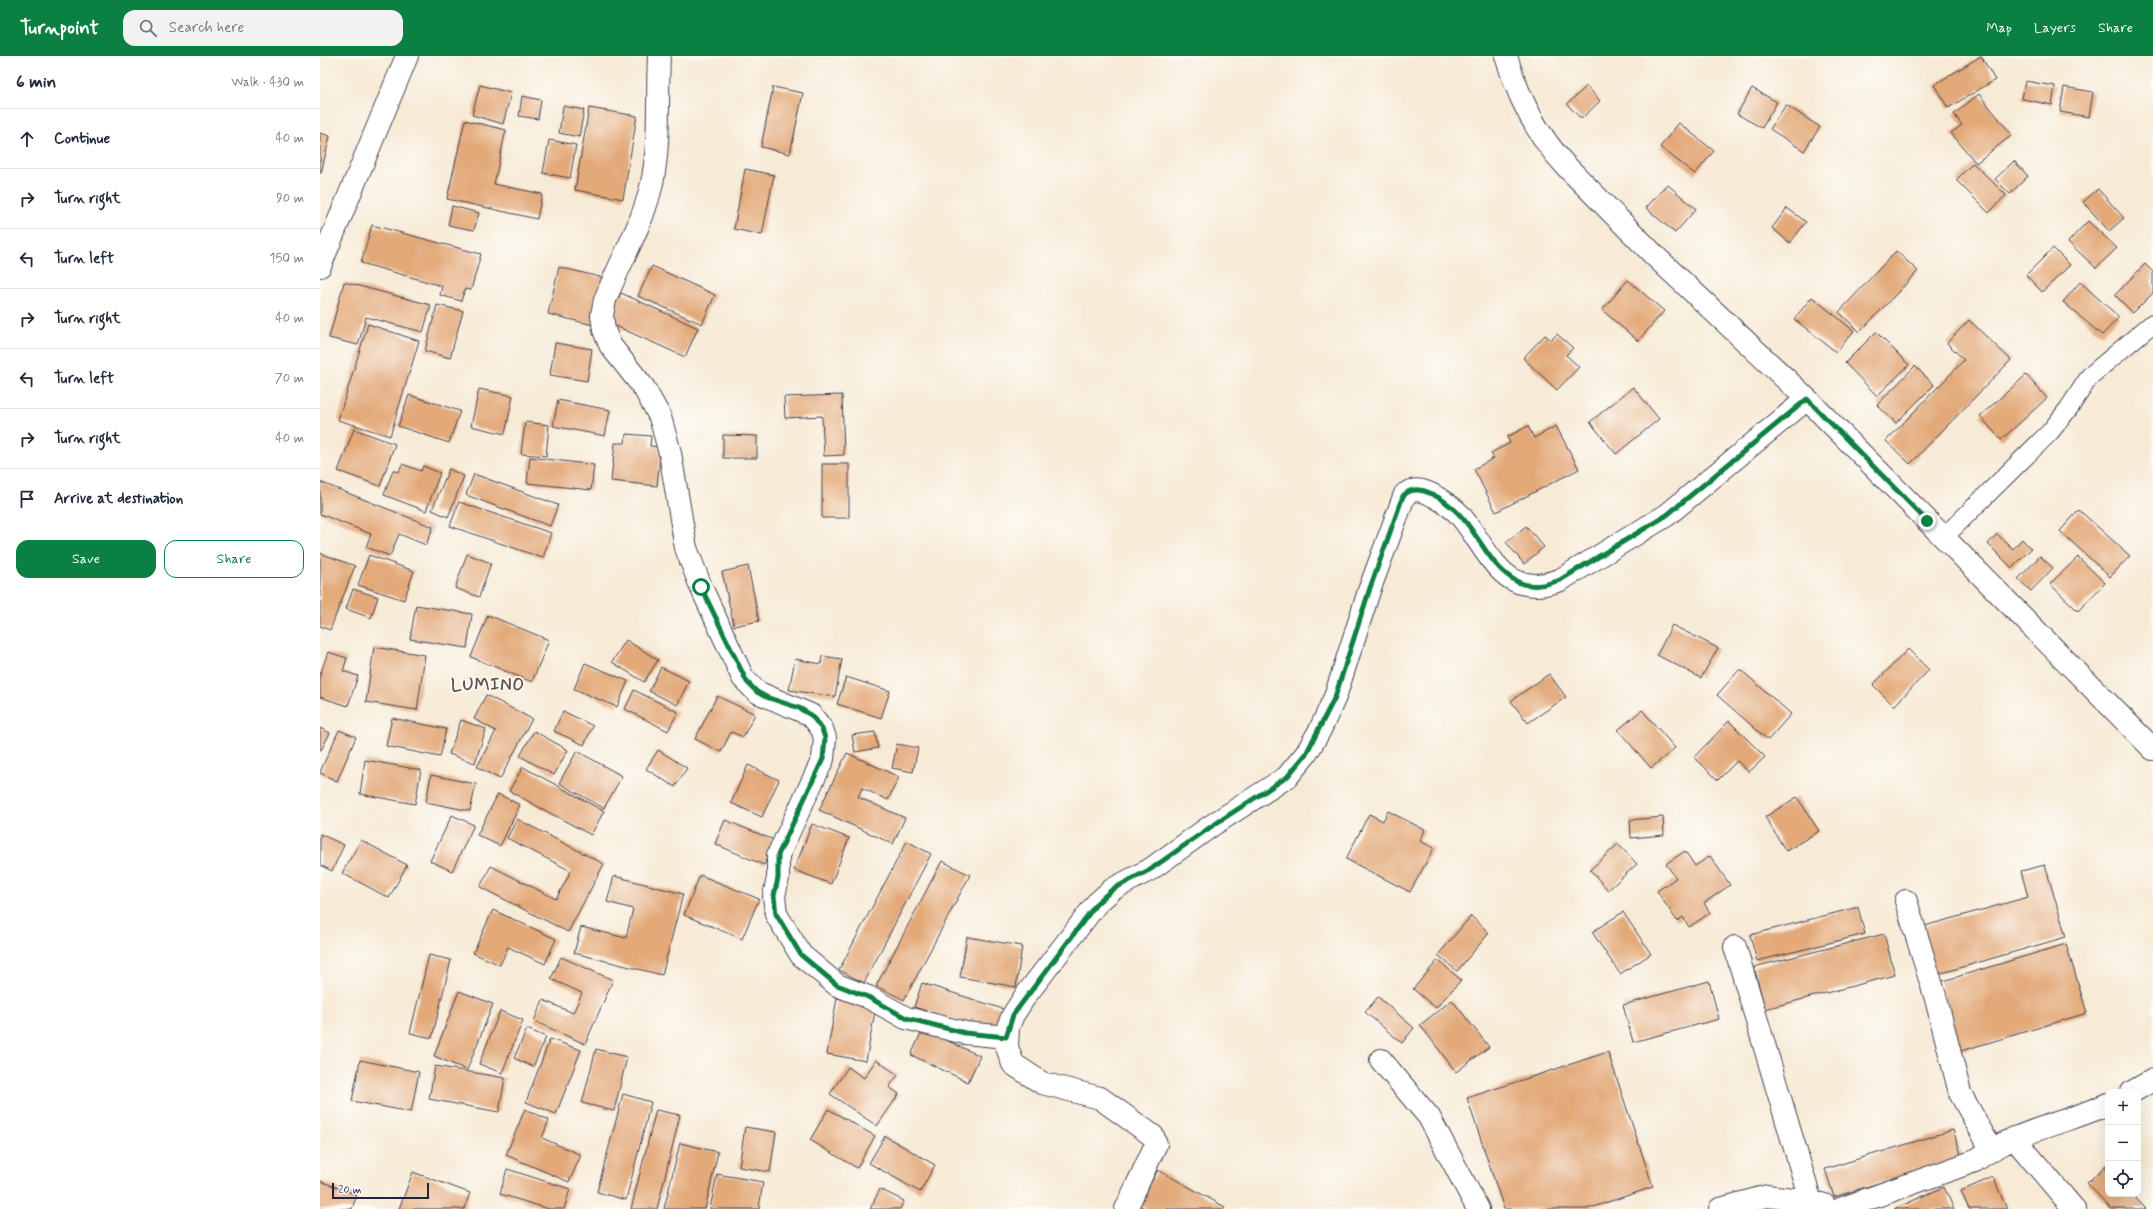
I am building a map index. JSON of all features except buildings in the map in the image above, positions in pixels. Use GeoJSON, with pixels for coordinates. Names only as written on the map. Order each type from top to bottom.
{"type":"FeatureCollection","features":[{"type":"Feature","properties":{"kind":"street"},"geometry":{"type":"LineString","coordinates":[[320,266],[407,56]]}},
{"type":"Feature","properties":{"kind":"street"},"geometry":{"type":"LineString","coordinates":[[659,56],[658,142],[653,178],[646,207],[605,300],[602,315],[604,330],[610,345],[644,388],[660,417],[670,454],[686,548],[701,587],[743,678],[757,692],[811,715],[822,729],[825,738],[823,759],[778,855],[778,878],[774,896],[776,914],[801,955],[837,985],[868,997],[906,1018],[965,1033],[1006,1037]]}},
{"type":"Feature","properties":{"kind":"street"},"geometry":{"type":"LineString","coordinates":[[1506,56],[1522,99],[1551,150],[1614,216],[1807,399],[2153,749]]}},
{"type":"Feature","properties":{"kind":"street"},"geometry":{"type":"LineString","coordinates":[[1126,1209],[1156,1144],[1153,1136],[1100,1098],[1042,1083],[1013,1064],[1009,1055],[1006,1037],[1013,1015],[1097,903],[1113,889],[1151,869],[1212,826],[1287,777],[1306,754],[1335,697],[1373,581],[1405,494],[1412,490],[1421,490],[1446,503],[1459,514],[1492,559],[1507,575],[1517,582],[1544,586],[1560,580],[1667,515],[1807,399]]}},
{"type":"Feature","properties":{"kind":"street"},"geometry":{"type":"LineString","coordinates":[[1906,901],[1936,999],[1960,1093],[1991,1149]]}},
{"type":"Feature","properties":{"kind":"street"},"geometry":{"type":"LineString","coordinates":[[1735,947],[1812,1205]]}},
{"type":"Feature","properties":{"kind":"street"},"geometry":{"type":"LineString","coordinates":[[1381,1060],[1429,1117],[1478,1209]]}},
{"type":"Feature","properties":{"kind":"street"},"geometry":{"type":"LineString","coordinates":[[2137,1089],[2153,1080]]}},
{"type":"Feature","properties":{"kind":"street"},"geometry":{"type":"LineString","coordinates":[[1840,1209],[1975,1161],[1991,1149],[2014,1138],[2075,1118],[2105,1105]]}},
{"type":"Feature","properties":{"kind":"street"},"geometry":{"type":"LineString","coordinates":[[2014,1138],[2074,1209]]}},
{"type":"Feature","properties":{"kind":"street"},"geometry":{"type":"LineString","coordinates":[[1720,1209],[1768,1196],[1836,1209]]}},
{"type":"Feature","properties":{"kind":"lane"},"geometry":{"type":"LineString","coordinates":[[1944,537],[2050,432],[2069,408],[2090,376],[2153,323]]}},
{"type":"Feature","properties":{"kind":"district","name":"LUMINO"},"geometry":{"type":"Point","coordinates":[488,685]}},
{"type":"Feature","properties":{"kind":"route"},"geometry":{"type":"LineString","coordinates":[[701,587],[718,620],[743,678],[757,692],[766,697],[799,708],[811,715],[822,729],[825,738],[823,759],[813,784],[780,846],[778,855],[778,878],[774,896],[776,914],[790,934],[801,955],[837,985],[868,997],[906,1018],[965,1033],[1006,1037],[1013,1015],[1026,995],[1097,903],[1113,889],[1151,869],[1212,826],[1287,777],[1306,754],[1320,730],[1335,697],[1348,661],[1370,588],[1403,496],[1412,490],[1421,490],[1432,495],[1446,503],[1459,514],[1492,559],[1507,575],[1517,582],[1544,586],[1560,580],[1588,564],[1667,515],[1807,399],[1927,521]]}}]}
